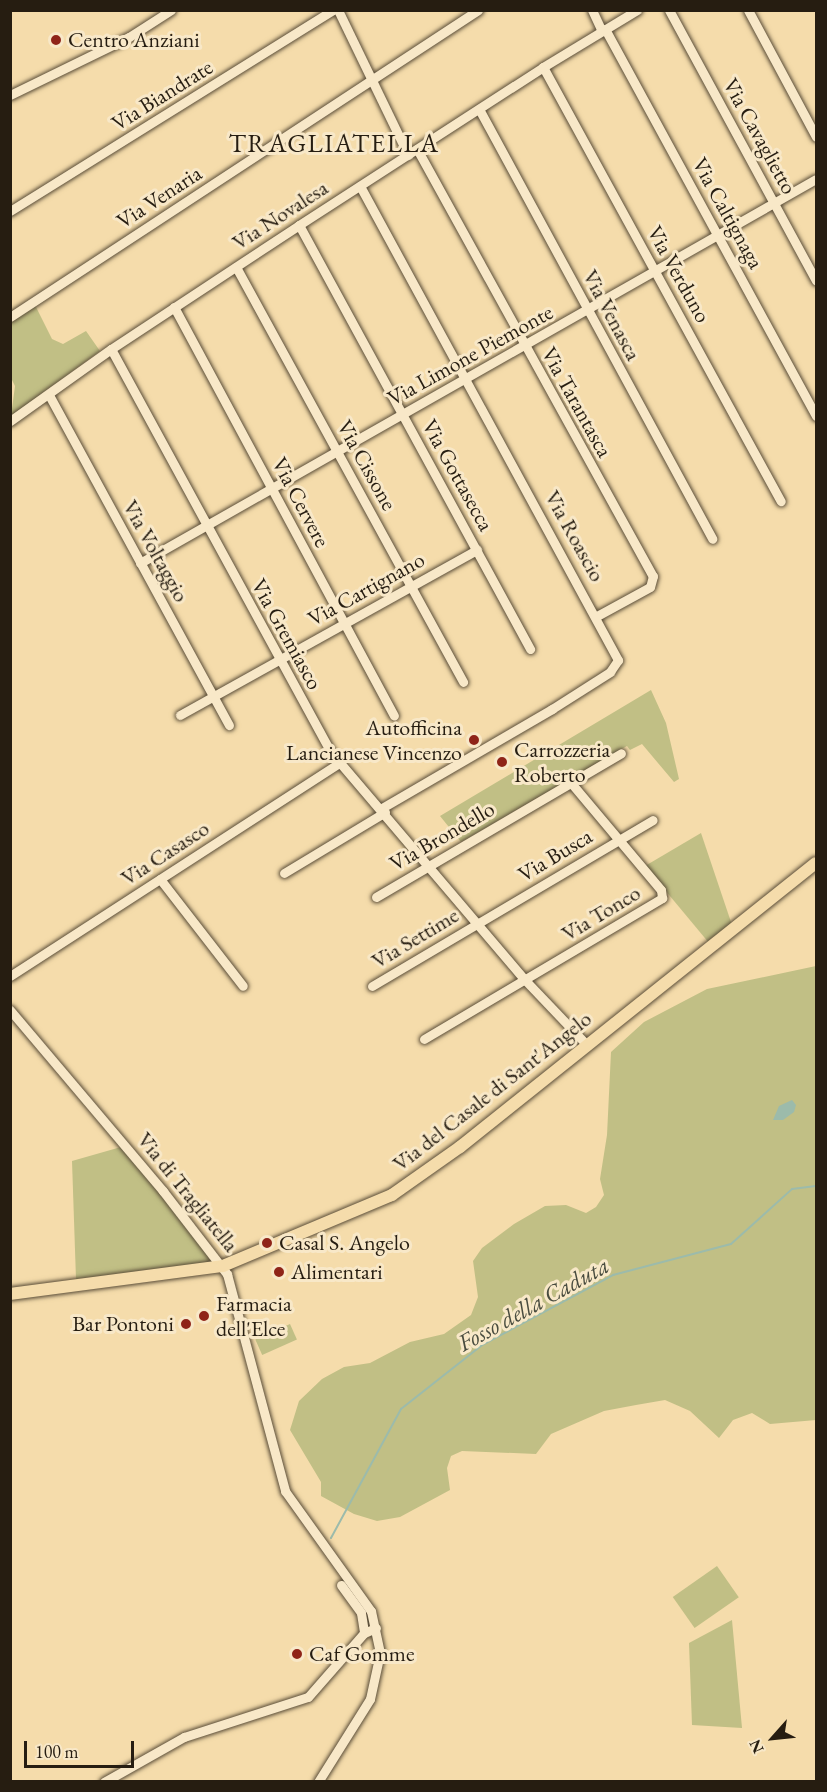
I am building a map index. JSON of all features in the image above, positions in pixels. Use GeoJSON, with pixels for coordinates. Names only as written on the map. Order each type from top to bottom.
{"type":"FeatureCollection","features":[{"type":"Feature","properties":{"kind":"main road","name":"Via del Casale di Sant'Angelo"},"geometry":{"type":"LineString","coordinates":[[10,1294],[223,1266],[409,1184],[816,862]]}},
{"type":"Feature","properties":{"kind":"street"},"geometry":{"type":"LineString","coordinates":[[10,95],[129,37],[171,10]]}},
{"type":"Feature","properties":{"kind":"street","name":"Via Biandrate"},"geometry":{"type":"LineString","coordinates":[[10,211],[333,10]]}},
{"type":"Feature","properties":{"kind":"street"},"geometry":{"type":"LineString","coordinates":[[338,10],[408,154]]}},
{"type":"Feature","properties":{"kind":"street","name":"Via Venaria"},"geometry":{"type":"LineString","coordinates":[[10,317],[478,10]]}},
{"type":"Feature","properties":{"kind":"street","name":"Via Caltignaga"},"geometry":{"type":"LineString","coordinates":[[592,10],[816,416]]}},
{"type":"Feature","properties":{"kind":"street","name":"Via Novalesa"},"geometry":{"type":"LineString","coordinates":[[10,421],[111,349],[299,225],[543,67],[637,10]]}},
{"type":"Feature","properties":{"kind":"street","name":"Via Cavaglietto"},"geometry":{"type":"LineString","coordinates":[[669,10],[816,281]]}},
{"type":"Feature","properties":{"kind":"street"},"geometry":{"type":"LineString","coordinates":[[748,10],[816,137]]}},
{"type":"Feature","properties":{"kind":"street","name":"Via Verduno"},"geometry":{"type":"LineString","coordinates":[[543,67],[782,501]]}},
{"type":"Feature","properties":{"kind":"street","name":"Via Venasca"},"geometry":{"type":"LineString","coordinates":[[479,109],[712,539]]}},
{"type":"Feature","properties":{"kind":"street","name":"Via Tarantasca"},"geometry":{"type":"LineString","coordinates":[[417,149],[654,578],[650,587],[597,616]]}},
{"type":"Feature","properties":{"kind":"street","name":"Via Limone Piemonte"},"geometry":{"type":"LineString","coordinates":[[140,563],[271,487],[466,381],[657,273],[816,179]]}},
{"type":"Feature","properties":{"kind":"street","name":"Via Roascio"},"geometry":{"type":"LineString","coordinates":[[284,873],[612,670],[617,654],[360,186]]}},
{"type":"Feature","properties":{"kind":"street","name":"Via Gottasecca"},"geometry":{"type":"LineString","coordinates":[[299,225],[530,649]]}},
{"type":"Feature","properties":{"kind":"street","name":"Via Cissone"},"geometry":{"type":"LineString","coordinates":[[236,267],[463,682]]}},
{"type":"Feature","properties":{"kind":"street","name":"Via Cervere"},"geometry":{"type":"LineString","coordinates":[[174,307],[394,716]]}},
{"type":"Feature","properties":{"kind":"street","name":"Via Gremiasco"},"geometry":{"type":"LineString","coordinates":[[111,349],[278,660],[339,763],[384,810],[428,866],[525,980],[587,1045]]}},
{"type":"Feature","properties":{"kind":"street","name":"Via Voltaggio"},"geometry":{"type":"LineString","coordinates":[[49,395],[229,725]]}},
{"type":"Feature","properties":{"kind":"street","name":"Via Cartignano"},"geometry":{"type":"LineString","coordinates":[[180,715],[477,550]]}},
{"type":"Feature","properties":{"kind":"street","name":"Via Brondello"},"geometry":{"type":"LineString","coordinates":[[376,897],[572,784],[621,753]]}},
{"type":"Feature","properties":{"kind":"street","name":"Via Casasco"},"geometry":{"type":"LineString","coordinates":[[10,976],[339,763]]}},
{"type":"Feature","properties":{"kind":"street","name":"Via Tonco"},"geometry":{"type":"LineString","coordinates":[[525,980],[662,898],[661,890],[572,784]]}},
{"type":"Feature","properties":{"kind":"street","name":"Via Busca"},"geometry":{"type":"LineString","coordinates":[[477,923],[652,820]]}},
{"type":"Feature","properties":{"kind":"street"},"geometry":{"type":"LineString","coordinates":[[160,879],[243,986]]}},
{"type":"Feature","properties":{"kind":"street","name":"Via Settime"},"geometry":{"type":"LineString","coordinates":[[372,986],[477,923]]}},
{"type":"Feature","properties":{"kind":"street"},"geometry":{"type":"LineString","coordinates":[[424,1039],[525,980]]}},
{"type":"Feature","properties":{"kind":"street","name":"Via di Tragliatella"},"geometry":{"type":"LineString","coordinates":[[10,1010],[223,1266],[278,1472],[308,1526],[361,1591],[376,1628],[380,1653],[370,1699],[318,1782]]}},
{"type":"Feature","properties":{"kind":"street"},"geometry":{"type":"LineString","coordinates":[[341,1586],[361,1613],[364,1633]]}},
{"type":"Feature","properties":{"kind":"street"},"geometry":{"type":"LineString","coordinates":[[104,1782],[184,1737],[308,1697],[364,1633],[376,1628]]}},
{"type":"Feature","properties":{"kind":"shaded area"},"geometry":{"type":"Polygon","coordinates":[[[35,305],[52,339],[63,344],[86,331],[100,351],[11,416],[15,386],[11,378],[11,322],[35,305]]]}},
{"type":"Feature","properties":{"kind":"shaded area"},"geometry":{"type":"Polygon","coordinates":[[[651,690],[666,723],[679,779],[674,782],[642,744],[630,750],[627,746],[461,842],[440,816],[651,690]]]}},
{"type":"Feature","properties":{"kind":"shaded area"},"geometry":{"type":"Polygon","coordinates":[[[701,833],[732,925],[709,943],[645,866],[701,833]]]}},
{"type":"Feature","properties":{"kind":"shaded area"},"geometry":{"type":"Polygon","coordinates":[[[816,966],[816,1420],[770,1424],[752,1413],[733,1420],[719,1438],[690,1411],[665,1400],[604,1411],[551,1434],[536,1454],[462,1451],[451,1456],[447,1468],[450,1490],[400,1517],[377,1521],[354,1514],[321,1496],[321,1482],[290,1430],[299,1401],[322,1379],[344,1367],[370,1363],[410,1342],[444,1334],[471,1315],[478,1297],[473,1261],[482,1248],[514,1224],[545,1206],[566,1205],[586,1213],[596,1207],[604,1195],[600,1179],[607,1135],[611,1052],[644,1022],[707,989],[816,966]]]}},
{"type":"Feature","properties":{"kind":"shaded area"},"geometry":{"type":"Polygon","coordinates":[[[792,1100],[796,1105],[794,1112],[783,1120],[773,1120],[779,1106],[792,1100]]]}},
{"type":"Feature","properties":{"kind":"shaded area"},"geometry":{"type":"Polygon","coordinates":[[[121,1147],[209,1253],[211,1262],[148,1273],[76,1279],[72,1161],[121,1147]]]}},
{"type":"Feature","properties":{"kind":"shaded area"},"geometry":{"type":"Polygon","coordinates":[[[290,1324],[297,1340],[262,1355],[255,1339],[290,1324]]]}},
{"type":"Feature","properties":{"kind":"shaded area"},"geometry":{"type":"Polygon","coordinates":[[[717,1566],[739,1597],[695,1628],[673,1597],[717,1566]]]}},
{"type":"Feature","properties":{"kind":"shaded area"},"geometry":{"type":"Polygon","coordinates":[[[732,1620],[742,1728],[692,1725],[689,1643],[732,1620]]]}},
{"type":"Feature","properties":{"kind":"waterway","name":"Fosso della Caduta"},"geometry":{"type":"LineString","coordinates":[[331,1538],[401,1409],[482,1345],[613,1275],[731,1244],[792,1189],[816,1186]]}},
{"type":"Feature","properties":{"kind":"place","name":"Centro Anziani"},"geometry":{"type":"Point","coordinates":[56,40]}},
{"type":"Feature","properties":{"kind":"place","name":"Autofficina Lancianese Vincenzo"},"geometry":{"type":"Point","coordinates":[474,740]}},
{"type":"Feature","properties":{"kind":"place","name":"Carrozzeria Roberto"},"geometry":{"type":"Point","coordinates":[502,762]}},
{"type":"Feature","properties":{"kind":"place","name":"Casal S. Angelo"},"geometry":{"type":"Point","coordinates":[267,1243]}},
{"type":"Feature","properties":{"kind":"place","name":"Alimentari"},"geometry":{"type":"Point","coordinates":[279,1272]}},
{"type":"Feature","properties":{"kind":"place","name":"Farmacia dell'Elce"},"geometry":{"type":"Point","coordinates":[204,1316]}},
{"type":"Feature","properties":{"kind":"place","name":"Bar Pontoni"},"geometry":{"type":"Point","coordinates":[186,1324]}},
{"type":"Feature","properties":{"kind":"place","name":"Caf Gomme"},"geometry":{"type":"Point","coordinates":[297,1654]}},
{"type":"Feature","properties":{"kind":"district","name":"TRAGLIATELLA"},"geometry":{"type":"Point","coordinates":[334,144]}}]}
